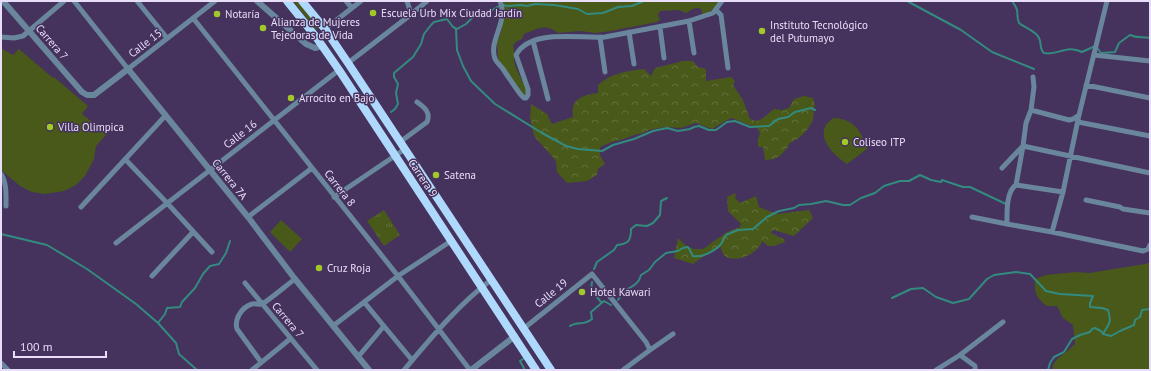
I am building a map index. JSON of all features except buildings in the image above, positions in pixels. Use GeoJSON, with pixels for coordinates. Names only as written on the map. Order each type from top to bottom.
{"type":"FeatureCollection","features":[{"type":"Feature","properties":{"kind":"highway","name":"Carrera 9"},"geometry":{"type":"LineString","coordinates":[[287,1],[339,70],[536,370]]}},
{"type":"Feature","properties":{"kind":"highway","name":"Carrera 9"},"geometry":{"type":"LineString","coordinates":[[302,1],[325,29],[348,63],[551,370]]}},
{"type":"Feature","properties":{"kind":"street","name":"Carrera 7"},"geometry":{"type":"LineString","coordinates":[[3,1],[82,92],[87,95]]}},
{"type":"Feature","properties":{"kind":"street"},"geometry":{"type":"LineString","coordinates":[[1,37],[14,38],[23,36],[64,1]]}},
{"type":"Feature","properties":{"kind":"street","name":"Carrera 7A"},"geometry":{"type":"LineString","coordinates":[[74,1],[369,370]]}},
{"type":"Feature","properties":{"kind":"street"},"geometry":{"type":"LineString","coordinates":[[137,1],[168,38]]}},
{"type":"Feature","properties":{"kind":"street"},"geometry":{"type":"LineString","coordinates":[[257,1],[306,44],[315,48],[322,46]]}},
{"type":"Feature","properties":{"kind":"street"},"geometry":{"type":"LineString","coordinates":[[346,1],[352,8]]}},
{"type":"Feature","properties":{"kind":"street"},"geometry":{"type":"LineString","coordinates":[[325,29],[361,1]]}},
{"type":"Feature","properties":{"kind":"street"},"geometry":{"type":"LineString","coordinates":[[407,1],[411,14]]}},
{"type":"Feature","properties":{"kind":"street"},"geometry":{"type":"LineString","coordinates":[[348,63],[427,1]]}},
{"type":"Feature","properties":{"kind":"street"},"geometry":{"type":"LineString","coordinates":[[501,4],[503,17],[494,50],[495,59],[524,98],[526,98],[528,89],[516,55],[522,46],[533,41],[558,37],[600,37],[690,21],[713,12],[722,1]]}},
{"type":"Feature","properties":{"kind":"street"},"geometry":{"type":"LineString","coordinates":[[1052,232],[1063,192],[1079,115],[1107,1]]}},
{"type":"Feature","properties":{"kind":"street","name":"Calle 15"},"geometry":{"type":"LineString","coordinates":[[87,95],[94,95],[212,2]]}},
{"type":"Feature","properties":{"kind":"street"},"geometry":{"type":"LineString","coordinates":[[716,10],[721,14],[728,68]]}},
{"type":"Feature","properties":{"kind":"street","name":"Carrera 8"},"geometry":{"type":"LineString","coordinates":[[193,18],[471,370]]}},
{"type":"Feature","properties":{"kind":"street"},"geometry":{"type":"LineString","coordinates":[[690,21],[694,53]]}},
{"type":"Feature","properties":{"kind":"street"},"geometry":{"type":"LineString","coordinates":[[660,27],[664,58]]}},
{"type":"Feature","properties":{"kind":"street"},"geometry":{"type":"LineString","coordinates":[[629,32],[634,64]]}},
{"type":"Feature","properties":{"kind":"street"},"geometry":{"type":"LineString","coordinates":[[600,37],[605,72]]}},
{"type":"Feature","properties":{"kind":"street"},"geometry":{"type":"LineString","coordinates":[[533,41],[548,99]]}},
{"type":"Feature","properties":{"kind":"street"},"geometry":{"type":"LineString","coordinates":[[1096,50],[1150,61]]}},
{"type":"Feature","properties":{"kind":"street","name":"Calle 16"},"geometry":{"type":"LineString","coordinates":[[116,243],[339,70]]}},
{"type":"Feature","properties":{"kind":"street"},"geometry":{"type":"LineString","coordinates":[[1007,224],[1010,196],[1012,187],[1016,185],[1026,123],[1032,110],[1034,87],[1033,77]]}},
{"type":"Feature","properties":{"kind":"street"},"geometry":{"type":"LineString","coordinates":[[1086,85],[1150,98]]}},
{"type":"Feature","properties":{"kind":"street"},"geometry":{"type":"LineString","coordinates":[[400,142],[427,122],[428,115],[426,110],[417,102]]}},
{"type":"Feature","properties":{"kind":"street"},"geometry":{"type":"LineString","coordinates":[[1032,110],[1069,120],[1079,115]]}},
{"type":"Feature","properties":{"kind":"street"},"geometry":{"type":"LineString","coordinates":[[81,207],[166,115]]}},
{"type":"Feature","properties":{"kind":"street"},"geometry":{"type":"LineString","coordinates":[[1078,122],[1150,136]]}},
{"type":"Feature","properties":{"kind":"street"},"geometry":{"type":"LineString","coordinates":[[1023,146],[1150,173]]}},
{"type":"Feature","properties":{"kind":"street"},"geometry":{"type":"LineString","coordinates":[[1002,168],[1023,146]]}},
{"type":"Feature","properties":{"kind":"street"},"geometry":{"type":"LineString","coordinates":[[334,197],[405,150]]}},
{"type":"Feature","properties":{"kind":"street"},"geometry":{"type":"LineString","coordinates":[[124,159],[212,252]]}},
{"type":"Feature","properties":{"kind":"street"},"geometry":{"type":"LineString","coordinates":[[248,217],[312,168]]}},
{"type":"Feature","properties":{"kind":"street"},"geometry":{"type":"LineString","coordinates":[[1,174],[4,178],[6,206]]}},
{"type":"Feature","properties":{"kind":"street"},"geometry":{"type":"LineString","coordinates":[[1016,185],[1063,192]]}},
{"type":"Feature","properties":{"kind":"street"},"geometry":{"type":"LineString","coordinates":[[1086,200],[1120,207],[1123,209],[1150,213]]}},
{"type":"Feature","properties":{"kind":"street"},"geometry":{"type":"LineString","coordinates":[[972,217],[1143,251],[1148,249],[1150,245]]}},
{"type":"Feature","properties":{"kind":"street"},"geometry":{"type":"LineString","coordinates":[[152,276],[194,232]]}},
{"type":"Feature","properties":{"kind":"street"},"geometry":{"type":"LineString","coordinates":[[333,326],[398,276],[452,241]]}},
{"type":"Feature","properties":{"kind":"street","name":"Calle 19"},"geometry":{"type":"LineString","coordinates":[[523,329],[592,274],[646,342],[650,350]]}},
{"type":"Feature","properties":{"kind":"street"},"geometry":{"type":"LineString","coordinates":[[261,362],[237,329],[236,320],[240,312],[248,306],[252,304],[261,304],[295,279]]}},
{"type":"Feature","properties":{"kind":"street"},"geometry":{"type":"LineString","coordinates":[[404,370],[439,329],[482,287],[492,280]]}},
{"type":"Feature","properties":{"kind":"street","name":"Carrera 7"},"geometry":{"type":"LineString","coordinates":[[245,283],[317,370]]}},
{"type":"Feature","properties":{"kind":"street"},"geometry":{"type":"LineString","coordinates":[[364,302],[412,360]]}},
{"type":"Feature","properties":{"kind":"street"},"geometry":{"type":"LineString","coordinates":[[936,370],[960,355],[1003,322]]}},
{"type":"Feature","properties":{"kind":"street"},"geometry":{"type":"LineString","coordinates":[[358,357],[384,326]]}},
{"type":"Feature","properties":{"kind":"street"},"geometry":{"type":"LineString","coordinates":[[625,370],[673,334]]}},
{"type":"Feature","properties":{"kind":"street"},"geometry":{"type":"LineString","coordinates":[[471,370],[515,336]]}},
{"type":"Feature","properties":{"kind":"street"},"geometry":{"type":"LineString","coordinates":[[252,370],[290,339]]}},
{"type":"Feature","properties":{"kind":"street"},"geometry":{"type":"LineString","coordinates":[[960,355],[975,366],[975,370]]}},
{"type":"Feature","properties":{"kind":"street"},"geometry":{"type":"LineString","coordinates":[[1,362],[8,370]]}},
{"type":"Feature","properties":{"kind":"green space"},"geometry":{"type":"Polygon","coordinates":[[[293,1],[298,1],[319,27],[316,30],[293,1]]]}},
{"type":"Feature","properties":{"kind":"green space"},"geometry":{"type":"Polygon","coordinates":[[[501,1],[719,1],[712,10],[702,15],[702,10],[698,8],[694,8],[686,13],[679,10],[660,11],[658,15],[660,20],[657,22],[611,31],[596,33],[580,31],[558,33],[549,28],[541,28],[524,34],[522,39],[516,42],[513,46],[515,65],[527,92],[524,96],[498,59],[497,42],[501,32],[504,15],[501,1]]]}},
{"type":"Feature","properties":{"kind":"green space","name":"Villa Olimpica"},"geometry":{"type":"Polygon","coordinates":[[[1,48],[13,55],[19,49],[53,78],[54,77],[88,106],[82,114],[107,134],[96,146],[94,159],[85,176],[76,185],[64,191],[45,194],[32,192],[20,186],[1,170],[1,48]]]}},
{"type":"Feature","properties":{"kind":"green space"},"geometry":{"type":"Polygon","coordinates":[[[683,61],[693,61],[698,67],[706,69],[706,81],[731,77],[735,81],[733,85],[743,100],[750,119],[756,121],[762,119],[774,109],[782,110],[789,108],[794,99],[804,96],[813,98],[815,105],[813,111],[814,117],[805,132],[789,144],[782,154],[774,159],[765,160],[763,147],[758,147],[760,133],[756,126],[731,118],[712,129],[696,123],[681,128],[665,127],[649,130],[641,134],[612,142],[600,147],[600,155],[605,164],[598,169],[597,175],[587,181],[567,183],[557,172],[556,161],[534,136],[530,118],[531,104],[547,114],[552,124],[573,117],[573,108],[576,101],[587,95],[598,93],[598,85],[614,75],[644,69],[651,76],[655,68],[683,61]]]}},
{"type":"Feature","properties":{"kind":"green space","name":"Coliseo ITP"},"geometry":{"type":"Polygon","coordinates":[[[833,118],[846,121],[856,127],[862,136],[867,149],[847,164],[833,153],[824,136],[826,125],[833,118]]]}},
{"type":"Feature","properties":{"kind":"green space"},"geometry":{"type":"Polygon","coordinates":[[[736,193],[735,198],[740,203],[756,196],[759,207],[777,214],[809,210],[813,218],[794,236],[773,230],[771,233],[784,239],[785,242],[774,246],[768,246],[762,241],[754,252],[747,256],[733,259],[727,257],[723,253],[721,247],[693,264],[674,258],[678,238],[684,244],[693,249],[703,249],[727,232],[740,227],[741,224],[728,211],[727,197],[736,193]]]}},
{"type":"Feature","properties":{"kind":"green space"},"geometry":{"type":"Polygon","coordinates":[[[384,210],[400,235],[384,246],[367,221],[384,210]]]}},
{"type":"Feature","properties":{"kind":"green space"},"geometry":{"type":"Polygon","coordinates":[[[281,220],[302,239],[290,252],[270,232],[281,220]]]}},
{"type":"Feature","properties":{"kind":"green space"},"geometry":{"type":"Polygon","coordinates":[[[1150,262],[1150,370],[1052,370],[1057,359],[1075,344],[1073,325],[1063,318],[1057,306],[1047,306],[1038,298],[1035,292],[1035,279],[1046,275],[1076,272],[1089,273],[1150,262]]]}},
{"type":"Feature","properties":{"kind":"waterway"},"geometry":{"type":"LineString","coordinates":[[391,112],[398,104],[396,93],[398,84],[394,77],[394,73],[413,57],[421,44],[424,34],[434,22],[447,19],[453,27],[457,29],[466,24],[476,14],[489,12],[503,5],[554,5],[578,9],[587,14],[603,13],[618,7],[632,6],[644,1]]}},
{"type":"Feature","properties":{"kind":"waterway"},"geometry":{"type":"LineString","coordinates":[[907,1],[961,30],[992,52],[1034,69]]}},
{"type":"Feature","properties":{"kind":"waterway"},"geometry":{"type":"LineString","coordinates":[[1012,1],[1017,11],[1019,23],[1033,31],[1038,36],[1044,53],[1054,53],[1071,49],[1082,52],[1093,47],[1098,49],[1101,53],[1115,52],[1119,43],[1130,35],[1135,37],[1150,38]]}},
{"type":"Feature","properties":{"kind":"waterway"},"geometry":{"type":"LineString","coordinates":[[456,29],[457,50],[471,81],[495,104],[542,133],[566,146],[578,149],[602,151],[613,145],[634,139],[653,131],[667,128],[678,131],[699,126],[709,130],[716,130],[727,122],[735,121],[750,127],[769,126],[778,119],[788,117],[795,112],[811,108],[815,110]]}},
{"type":"Feature","properties":{"kind":"waterway"},"geometry":{"type":"LineString","coordinates":[[618,300],[624,292],[640,279],[641,275],[649,270],[655,262],[666,253],[678,251],[688,247],[693,256],[704,255],[718,247],[726,235],[738,230],[753,229],[767,217],[779,211],[794,208],[799,205],[826,201],[850,205],[861,198],[875,193],[884,186],[900,181],[909,181],[920,175],[931,180],[941,182],[942,180],[963,187],[970,187],[1006,204]]}},
{"type":"Feature","properties":{"kind":"waterway"},"geometry":{"type":"LineString","coordinates":[[594,269],[597,262],[614,250],[617,245],[624,244],[628,241],[631,229],[636,225],[647,226],[653,223],[660,215],[661,201],[667,198]]}},
{"type":"Feature","properties":{"kind":"waterway"},"geometry":{"type":"LineString","coordinates":[[1,234],[47,245],[87,269],[136,304],[158,323],[176,343],[179,354],[197,370]]}},
{"type":"Feature","properties":{"kind":"waterway"},"geometry":{"type":"LineString","coordinates":[[158,323],[165,314],[167,308],[180,307],[182,302],[195,288],[203,274],[210,266],[219,264],[226,253],[230,241]]}},
{"type":"Feature","properties":{"kind":"waterway"},"geometry":{"type":"LineString","coordinates":[[892,298],[911,289],[923,288],[936,297],[953,303],[969,299],[987,279],[994,275],[1016,272],[1030,274],[1046,291],[1060,294],[1093,296],[1090,307],[1108,310],[1110,318],[1109,323],[1103,334]]}},
{"type":"Feature","properties":{"kind":"waterway"},"geometry":{"type":"LineString","coordinates":[[592,282],[591,290],[601,302]]}},
{"type":"Feature","properties":{"kind":"waterway"},"geometry":{"type":"LineString","coordinates":[[570,326],[592,319],[591,312],[604,301],[611,305]]}},
{"type":"Feature","properties":{"kind":"waterway"},"geometry":{"type":"LineString","coordinates":[[1048,370],[1054,357],[1064,352],[1072,339],[1090,332],[1095,328],[1103,334],[1111,336],[1134,325],[1135,320],[1140,317],[1142,310],[1150,309]]}},
{"type":"Feature","properties":{"kind":"waterway"},"geometry":{"type":"LineString","coordinates":[[523,359],[520,361],[525,370]]}},
{"type":"Feature","properties":{"kind":"place","name":"Escuela Urb Mix Ciudad Jardín"},"geometry":{"type":"Point","coordinates":[373,13]}},
{"type":"Feature","properties":{"kind":"place","name":"Notaría"},"geometry":{"type":"Point","coordinates":[217,14]}},
{"type":"Feature","properties":{"kind":"place","name":"Alianza de Mujeres Tejedoras de Vida"},"geometry":{"type":"Point","coordinates":[263,28]}},
{"type":"Feature","properties":{"kind":"place","name":"Instituto Tecnológico del Putumayo"},"geometry":{"type":"Point","coordinates":[762,31]}},
{"type":"Feature","properties":{"kind":"place","name":"Arrocito en Bajo"},"geometry":{"type":"Point","coordinates":[291,98]}},
{"type":"Feature","properties":{"kind":"place","name":"Villa Olimpica"},"geometry":{"type":"Point","coordinates":[50,127]}},
{"type":"Feature","properties":{"kind":"place","name":"Coliseo ITP"},"geometry":{"type":"Point","coordinates":[845,142]}},
{"type":"Feature","properties":{"kind":"place","name":"Satena"},"geometry":{"type":"Point","coordinates":[436,175]}},
{"type":"Feature","properties":{"kind":"place","name":"Cruz Roja"},"geometry":{"type":"Point","coordinates":[319,268]}},
{"type":"Feature","properties":{"kind":"place","name":"Hotel Kawari"},"geometry":{"type":"Point","coordinates":[582,292]}}]}
